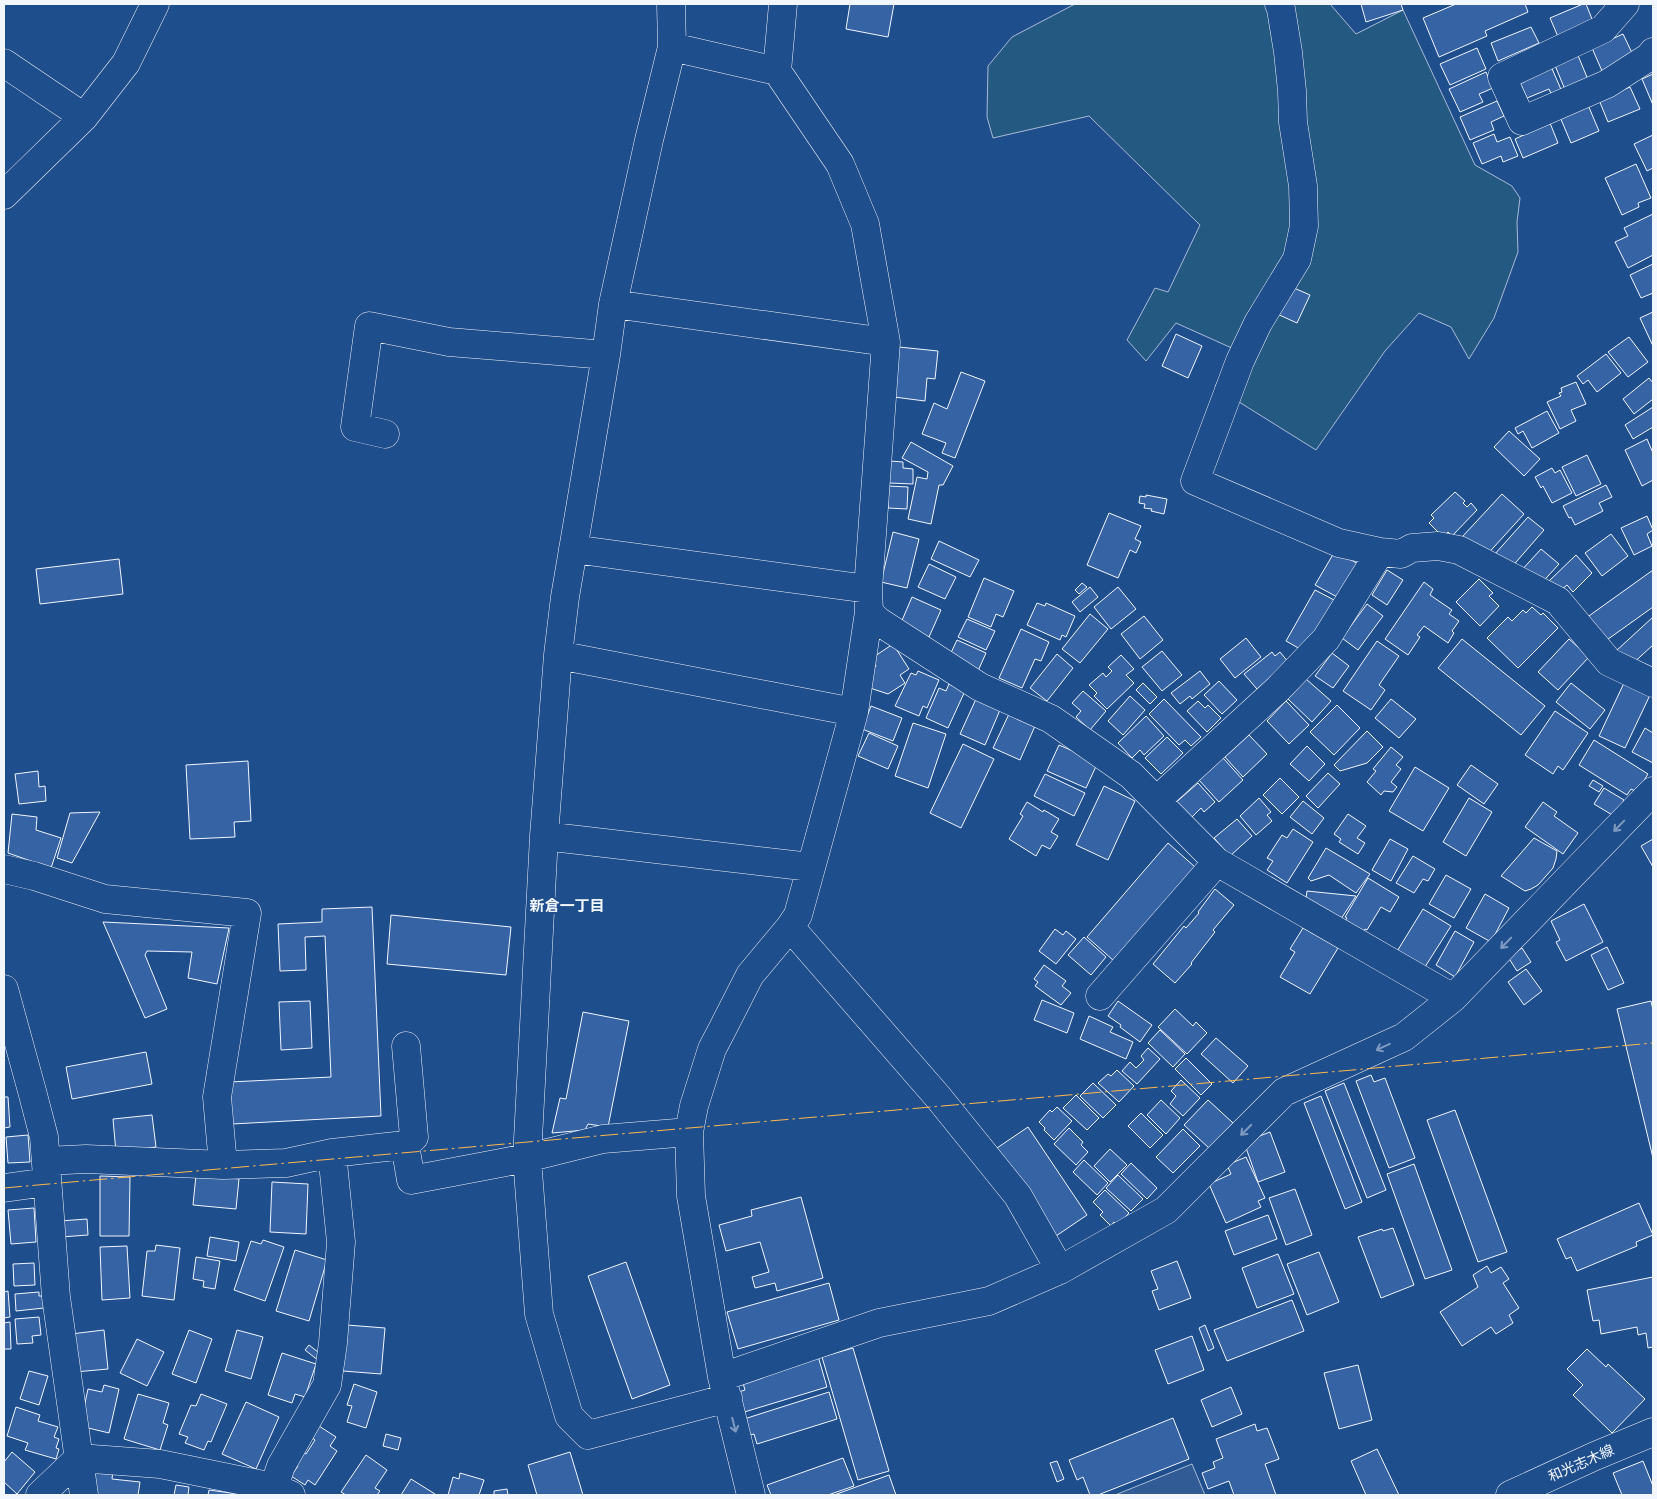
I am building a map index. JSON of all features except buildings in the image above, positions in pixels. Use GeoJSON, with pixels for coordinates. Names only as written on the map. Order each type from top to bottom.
{"type":"FeatureCollection","features":[{"type":"Feature","properties":{"kind":"street"},"geometry":{"type":"LineString","coordinates":[[4,194],[84,117],[126,63],[155,4]]}},
{"type":"Feature","properties":{"kind":"street"},"geometry":{"type":"LineString","coordinates":[[671,4],[672,47],[649,140],[613,304],[606,355],[564,597],[544,836],[528,1158],[539,1314],[569,1416],[588,1435],[725,1388],[879,1323],[989,1300],[1060,1270],[1166,1210],[1284,1092],[1404,1037],[1453,998],[1653,791]]}},
{"type":"Feature","properties":{"kind":"street"},"geometry":{"type":"LineString","coordinates":[[751,1495],[725,1388],[691,1196],[689,1132],[694,1106],[712,1050],[723,1028],[750,975],[798,915],[854,712],[868,600],[886,342],[865,224],[840,164],[777,71],[783,4]]}},
{"type":"Feature","properties":{"kind":"street"},"geometry":{"type":"LineString","coordinates":[[1279,4],[1288,52],[1293,122],[1303,186],[1304,226],[1297,259],[1258,323],[1194,481],[1339,543],[1380,552],[1401,554],[1412,548],[1438,546],[1459,550],[1558,601],[1609,662],[1653,683]]}},
{"type":"Feature","properties":{"kind":"street"},"geometry":{"type":"LineString","coordinates":[[1624,4],[1603,29],[1502,76],[1522,122],[1607,84],[1649,57],[1653,52]]}},
{"type":"Feature","properties":{"kind":"street"},"geometry":{"type":"LineString","coordinates":[[672,47],[777,71]]}},
{"type":"Feature","properties":{"kind":"street"},"geometry":{"type":"LineString","coordinates":[[4,63],[84,117]]}},
{"type":"Feature","properties":{"kind":"street"},"geometry":{"type":"LineString","coordinates":[[613,304],[886,342]]}},
{"type":"Feature","properties":{"kind":"street"},"geometry":{"type":"LineString","coordinates":[[385,434],[355,427],[369,326],[449,342],[606,355]]}},
{"type":"Feature","properties":{"kind":"street"},"geometry":{"type":"LineString","coordinates":[[573,549],[868,600]]}},
{"type":"Feature","properties":{"kind":"street"},"geometry":{"type":"LineString","coordinates":[[1158,800],[1278,689],[1326,639],[1380,552]]}},
{"type":"Feature","properties":{"kind":"street"},"geometry":{"type":"LineString","coordinates":[[868,600],[878,621],[980,687],[1050,719],[1131,775],[1158,800],[1217,862],[1453,998]]}},
{"type":"Feature","properties":{"kind":"street"},"geometry":{"type":"LineString","coordinates":[[558,655],[854,712]]}},
{"type":"Feature","properties":{"kind":"street"},"geometry":{"type":"LineString","coordinates":[[544,836],[811,867]]}},
{"type":"Feature","properties":{"kind":"street"},"geometry":{"type":"LineString","coordinates":[[1100,996],[1217,862]]}},
{"type":"Feature","properties":{"kind":"street"},"geometry":{"type":"LineString","coordinates":[[4,870],[34,876],[105,899],[247,913],[217,1096],[223,1165]]}},
{"type":"Feature","properties":{"kind":"street"},"geometry":{"type":"LineString","coordinates":[[790,927],[938,1097],[1018,1196],[1060,1270]]}},
{"type":"Feature","properties":{"kind":"street"},"geometry":{"type":"LineString","coordinates":[[4,990],[44,1137],[56,1297],[84,1495]]}},
{"type":"Feature","properties":{"kind":"street"},"geometry":{"type":"LineString","coordinates":[[4,1188],[86,1159],[223,1165],[286,1163],[332,1153],[405,1146],[414,1136],[406,1046]]}},
{"type":"Feature","properties":{"kind":"street"},"geometry":{"type":"LineString","coordinates":[[405,1146],[411,1180],[528,1158],[603,1139],[689,1132]]}},
{"type":"Feature","properties":{"kind":"street"},"geometry":{"type":"LineString","coordinates":[[40,1495],[79,1458],[160,1464],[278,1493],[281,1466],[327,1386],[333,1343],[342,1242],[332,1153]]}},
{"type":"Feature","properties":{"kind":"street","name":"和光志木線"},"geometry":{"type":"LineString","coordinates":[[1510,1495],[1653,1432]]}},
{"type":"Feature","properties":{"kind":"shaded area"},"geometry":{"type":"Polygon","coordinates":[[[1075,4],[1330,4],[1356,34],[1403,10],[1475,165],[1512,186],[1520,198],[1517,222],[1518,252],[1494,318],[1469,359],[1451,327],[1419,313],[1385,351],[1316,450],[1215,387],[1234,349],[1176,323],[1146,361],[1127,340],[1155,288],[1168,292],[1200,225],[1089,116],[993,138],[987,117],[988,66],[1012,37],[1075,4]]]}},
{"type":"Feature","properties":{"kind":"shaded area"},"geometry":{"type":"Polygon","coordinates":[[[1192,1464],[1205,1495],[1115,1495],[1192,1464]]]}},
{"type":"Feature","properties":{"kind":"power"},"geometry":{"type":"LineString","coordinates":[[4,1188],[1653,1043]]}},
{"type":"Feature","properties":{"kind":"district","name":"新倉一丁目"},"geometry":{"type":"Point","coordinates":[567,905]}}]}
